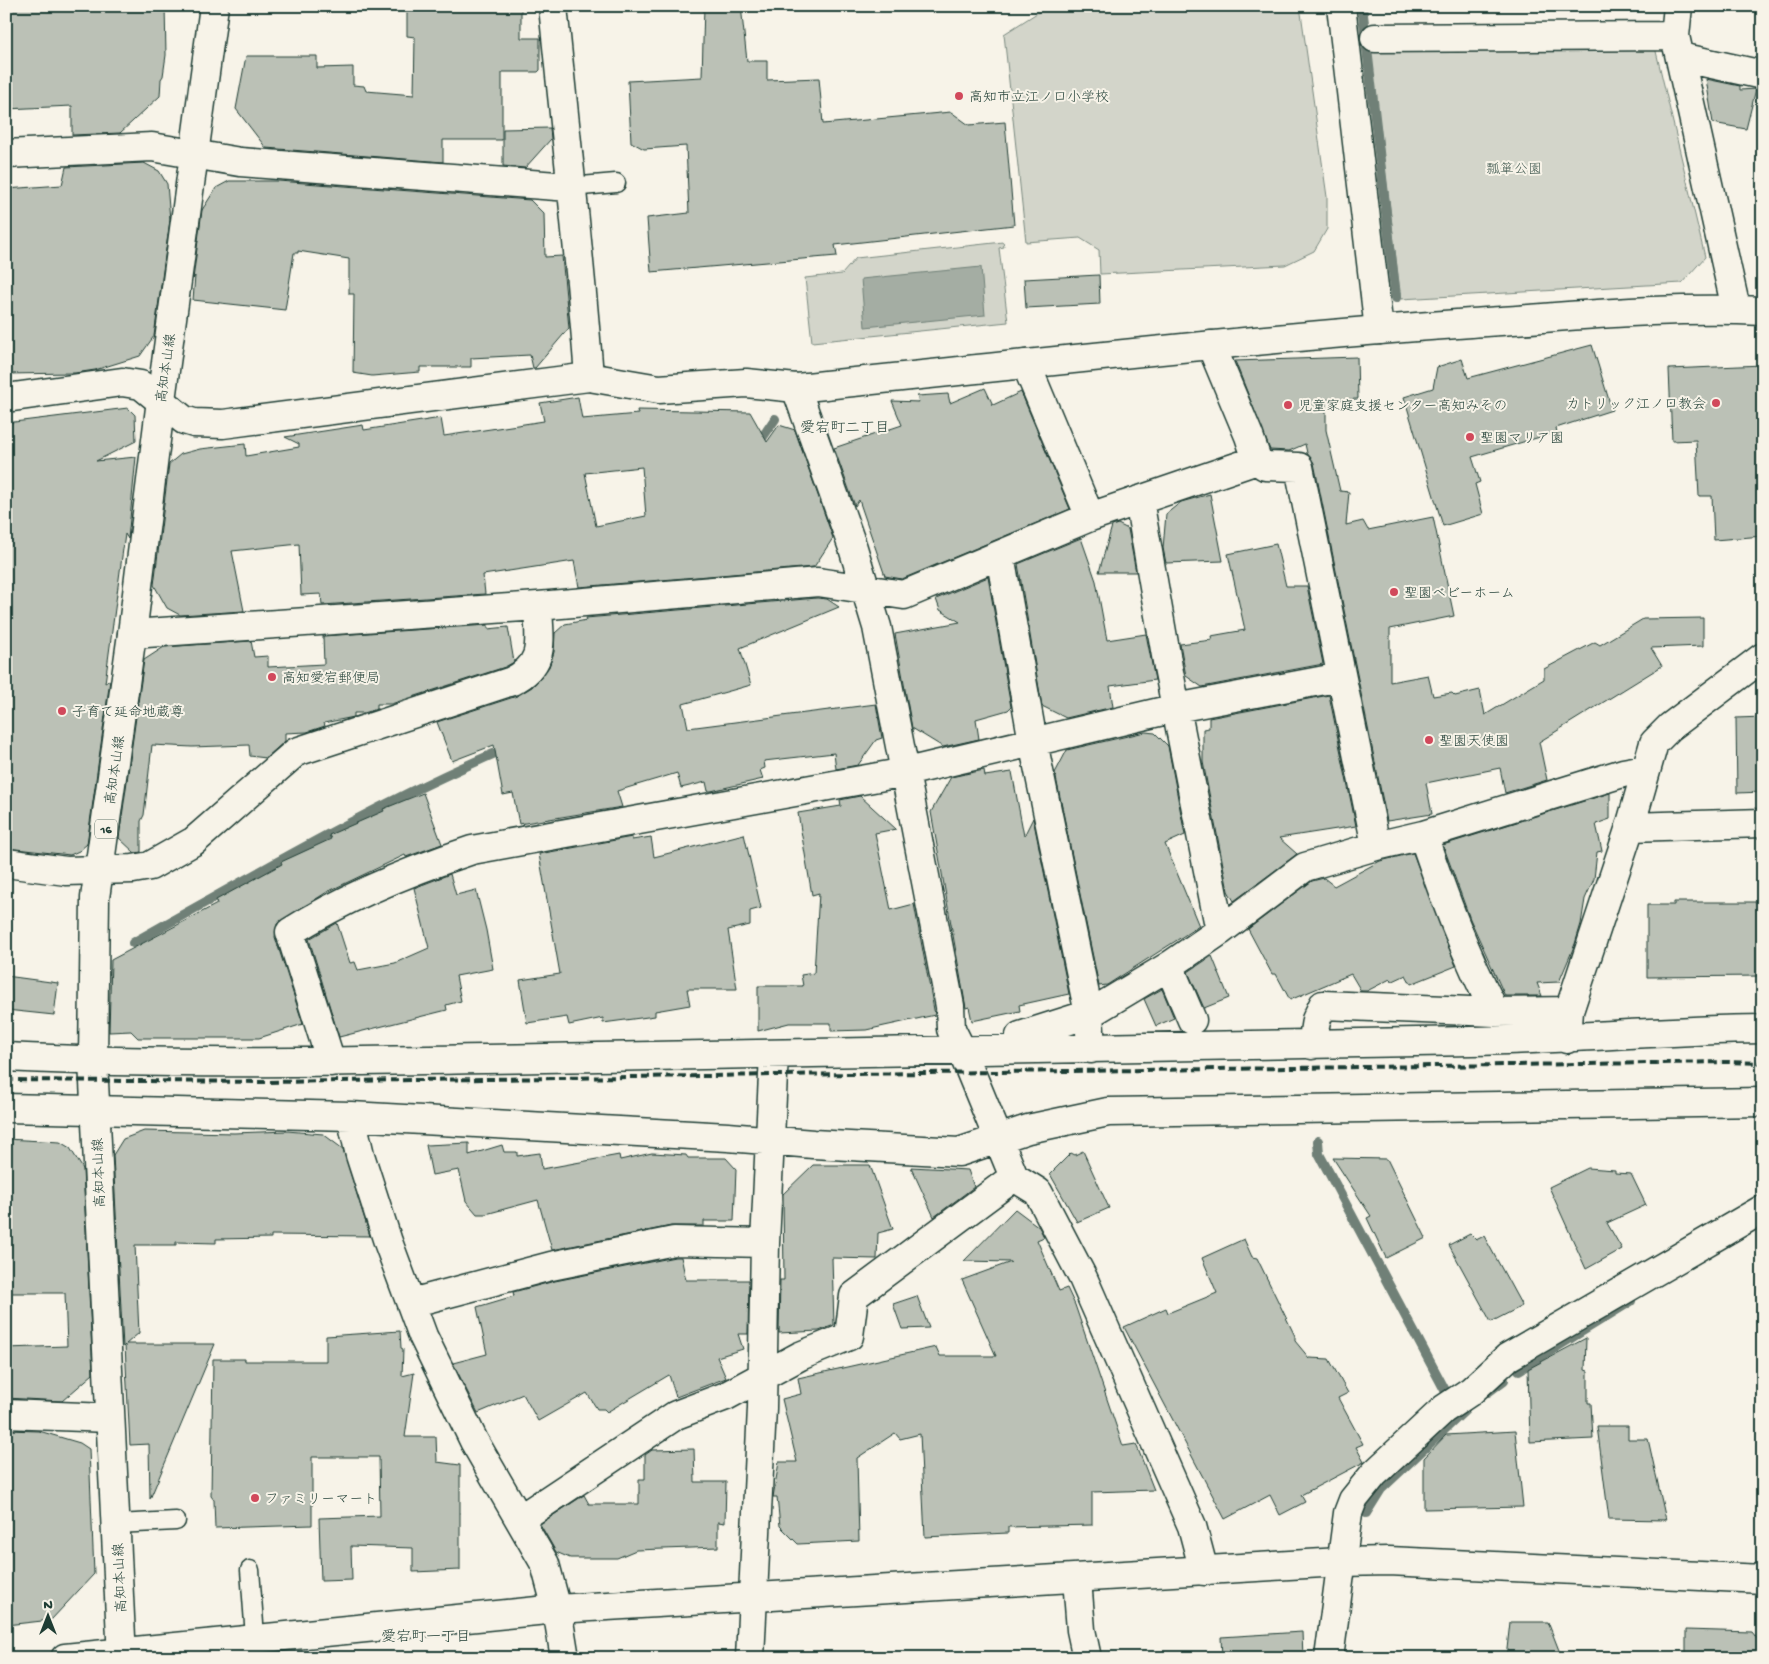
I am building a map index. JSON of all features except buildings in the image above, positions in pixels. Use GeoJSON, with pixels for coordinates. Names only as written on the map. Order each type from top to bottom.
{"type":"FeatureCollection","features":[{"type":"Feature","properties":{"kind":"street","name":"高知本山線"},"geometry":{"type":"LineString","coordinates":[[122,1655],[93,1061],[95,898],[132,634],[160,400],[214,6]]}},
{"type":"Feature","properties":{"kind":"street"},"geometry":{"type":"LineString","coordinates":[[553,6],[570,187],[582,284],[589,376]]}},
{"type":"Feature","properties":{"kind":"street"},"geometry":{"type":"LineString","coordinates":[[1341,6],[1379,330]]}},
{"type":"Feature","properties":{"kind":"street"},"geometry":{"type":"LineString","coordinates":[[6,398],[122,382],[141,385],[184,420],[194,423],[223,424],[589,376],[659,389],[746,383],[796,388],[1211,344],[1379,330],[1666,310],[1750,310],[1678,46],[1678,6]]}},
{"type":"Feature","properties":{"kind":"street"},"geometry":{"type":"LineString","coordinates":[[1375,38],[1678,46],[1763,75]]}},
{"type":"Feature","properties":{"kind":"street"},"geometry":{"type":"LineString","coordinates":[[6,154],[152,147],[240,162],[570,187]]}},
{"type":"Feature","properties":{"kind":"street"},"geometry":{"type":"LineString","coordinates":[[1211,344],[1257,460],[1265,466],[1299,466],[1376,846]]}},
{"type":"Feature","properties":{"kind":"street"},"geometry":{"type":"LineString","coordinates":[[1026,364],[1090,517]]}},
{"type":"Feature","properties":{"kind":"street"},"geometry":{"type":"LineString","coordinates":[[796,388],[853,548],[877,627],[950,1006],[951,1029],[962,1050],[1014,1178],[1038,1192],[1083,1278],[1192,1526],[1204,1570]]}},
{"type":"Feature","properties":{"kind":"street"},"geometry":{"type":"LineString","coordinates":[[132,634],[538,606],[818,582],[866,591],[904,595],[1090,517],[1257,460]]}},
{"type":"Feature","properties":{"kind":"street"},"geometry":{"type":"LineString","coordinates":[[1139,500],[1176,708],[1220,931]]}},
{"type":"Feature","properties":{"kind":"street"},"geometry":{"type":"LineString","coordinates":[[1000,555],[1033,742],[1089,1014],[1091,1049]]}},
{"type":"Feature","properties":{"kind":"street"},"geometry":{"type":"LineString","coordinates":[[6,863],[66,871],[133,869],[150,866],[194,841],[296,752],[512,681],[527,673],[536,661],[538,606]]}},
{"type":"Feature","properties":{"kind":"street"},"geometry":{"type":"LineString","coordinates":[[1567,1039],[1568,1011],[1630,827],[1645,769],[1654,743],[1670,726],[1763,657]]}},
{"type":"Feature","properties":{"kind":"street"},"geometry":{"type":"LineString","coordinates":[[331,1062],[290,932],[337,904],[424,866],[472,850],[906,772],[1176,708],[1341,677]]}},
{"type":"Feature","properties":{"kind":"street"},"geometry":{"type":"LineString","coordinates":[[1020,1036],[1089,1014],[1169,966],[1220,931],[1305,867],[1376,846],[1423,835],[1623,773],[1645,769]]}},
{"type":"Feature","properties":{"kind":"street"},"geometry":{"type":"LineString","coordinates":[[1630,827],[1763,823]]}},
{"type":"Feature","properties":{"kind":"street"},"geometry":{"type":"LineString","coordinates":[[1423,835],[1449,914],[1469,962],[1495,1012]]}},
{"type":"Feature","properties":{"kind":"street"},"geometry":{"type":"LineString","coordinates":[[1169,966],[1192,1020]]}},
{"type":"Feature","properties":{"kind":"street"},"geometry":{"type":"LineString","coordinates":[[1312,1045],[1316,1020],[1323,1005],[1495,1012],[1568,1011]]}},
{"type":"Feature","properties":{"kind":"street"},"geometry":{"type":"LineString","coordinates":[[6,1057],[93,1061],[331,1062],[1312,1045],[1567,1039],[1692,1030],[1763,1029]]}},
{"type":"Feature","properties":{"kind":"street"},"geometry":{"type":"LineString","coordinates":[[750,1658],[763,1375],[765,1243],[774,1054]]}},
{"type":"Feature","properties":{"kind":"street"},"geometry":{"type":"LineString","coordinates":[[6,1108],[351,1116],[958,1152],[997,1138],[1108,1112],[1763,1102]]}},
{"type":"Feature","properties":{"kind":"street"},"geometry":{"type":"LineString","coordinates":[[351,1116],[360,1155],[410,1303],[442,1377],[474,1441],[545,1564],[557,1609],[566,1658]]}},
{"type":"Feature","properties":{"kind":"street"},"geometry":{"type":"LineString","coordinates":[[520,1519],[676,1415],[726,1396],[800,1356],[849,1336],[854,1296],[1014,1178]]}},
{"type":"Feature","properties":{"kind":"street"},"geometry":{"type":"LineString","coordinates":[[1329,1658],[1348,1512],[1353,1500],[1374,1474],[1444,1409],[1471,1391],[1508,1357],[1763,1209]]}},
{"type":"Feature","properties":{"kind":"street"},"geometry":{"type":"LineString","coordinates":[[410,1303],[550,1266],[674,1241],[765,1243]]}},
{"type":"Feature","properties":{"kind":"street"},"geometry":{"type":"LineString","coordinates":[[6,1414],[109,1418]]}},
{"type":"Feature","properties":{"kind":"street"},"geometry":{"type":"LineString","coordinates":[[65,1658],[122,1655],[255,1637],[557,1609],[752,1599],[1340,1562],[1389,1561],[1763,1579]]}},
{"type":"Feature","properties":{"kind":"street"},"geometry":{"type":"LineString","coordinates":[[1077,1579],[1081,1630],[1087,1658]]}},
{"type":"Feature","properties":{"kind":"lane"},"geometry":{"type":"LineString","coordinates":[[570,187],[616,183]]}},
{"type":"Feature","properties":{"kind":"lane"},"geometry":{"type":"LineString","coordinates":[[116,1524],[176,1521]]}},
{"type":"Feature","properties":{"kind":"lane"},"geometry":{"type":"LineString","coordinates":[[250,1570],[255,1637]]}},
{"type":"Feature","properties":{"kind":"green space"},"geometry":{"type":"Polygon","coordinates":[[[1048,6],[1300,6],[1327,197],[1327,229],[1314,251],[1285,265],[1100,274],[1099,250],[1080,238],[1026,242],[1004,34],[1048,6]]]}},
{"type":"Feature","properties":{"kind":"green space","name":"瓢箪公園"},"geometry":{"type":"Polygon","coordinates":[[[1654,43],[1705,257],[1682,283],[1401,299],[1370,46],[1654,43]]]}},
{"type":"Feature","properties":{"kind":"green space"},"geometry":{"type":"Polygon","coordinates":[[[1003,242],[1004,247],[999,248],[1008,322],[812,342],[805,278],[842,274],[856,258],[1003,242]]]}},
{"type":"Feature","properties":{"kind":"shaded area"},"geometry":{"type":"Polygon","coordinates":[[[981,267],[985,315],[865,327],[861,279],[981,267]]]}},
{"type":"Feature","properties":{"kind":"waterway"},"geometry":{"type":"LineString","coordinates":[[1362,6],[1396,298]]}},
{"type":"Feature","properties":{"kind":"waterway"},"geometry":{"type":"LineString","coordinates":[[756,447],[775,419]]}},
{"type":"Feature","properties":{"kind":"waterway"},"geometry":{"type":"LineString","coordinates":[[133,943],[271,865],[364,816],[459,769],[507,748]]}},
{"type":"Feature","properties":{"kind":"waterway"},"geometry":{"type":"LineString","coordinates":[[1318,1141],[1319,1154],[1446,1392]]}},
{"type":"Feature","properties":{"kind":"waterway"},"geometry":{"type":"LineString","coordinates":[[1519,1370],[1631,1301]]}},
{"type":"Feature","properties":{"kind":"waterway"},"geometry":{"type":"LineString","coordinates":[[1488,1392],[1504,1380]]}},
{"type":"Feature","properties":{"kind":"waterway"},"geometry":{"type":"LineString","coordinates":[[1366,1513],[1381,1489],[1465,1410]]}},
{"type":"Feature","properties":{"kind":"railway"},"geometry":{"type":"LineString","coordinates":[[6,1080],[267,1082],[1763,1063]]}},
{"type":"Feature","properties":{"kind":"place","name":"高知市立江ノ口小学校"},"geometry":{"type":"Point","coordinates":[959,96]}},
{"type":"Feature","properties":{"kind":"place","name":"カトリック江ノ口教会"},"geometry":{"type":"Point","coordinates":[1716,403]}},
{"type":"Feature","properties":{"kind":"place","name":"児童家庭支援センター高知みその"},"geometry":{"type":"Point","coordinates":[1288,405]}},
{"type":"Feature","properties":{"kind":"place","name":"聖園マリア園"},"geometry":{"type":"Point","coordinates":[1470,437]}},
{"type":"Feature","properties":{"kind":"place","name":"聖園ベビーホーム"},"geometry":{"type":"Point","coordinates":[1394,592]}},
{"type":"Feature","properties":{"kind":"place","name":"高知愛宕郵便局"},"geometry":{"type":"Point","coordinates":[272,677]}},
{"type":"Feature","properties":{"kind":"place","name":"子育て延命地蔵尊"},"geometry":{"type":"Point","coordinates":[62,711]}},
{"type":"Feature","properties":{"kind":"place","name":"聖園天使園"},"geometry":{"type":"Point","coordinates":[1429,740]}},
{"type":"Feature","properties":{"kind":"place","name":"ファミリーマート"},"geometry":{"type":"Point","coordinates":[255,1498]}},
{"type":"Feature","properties":{"kind":"district","name":"愛宕町二丁目"},"geometry":{"type":"Point","coordinates":[845,427]}},
{"type":"Feature","properties":{"kind":"district","name":"愛宕町一丁目"},"geometry":{"type":"Point","coordinates":[426,1636]}}]}
